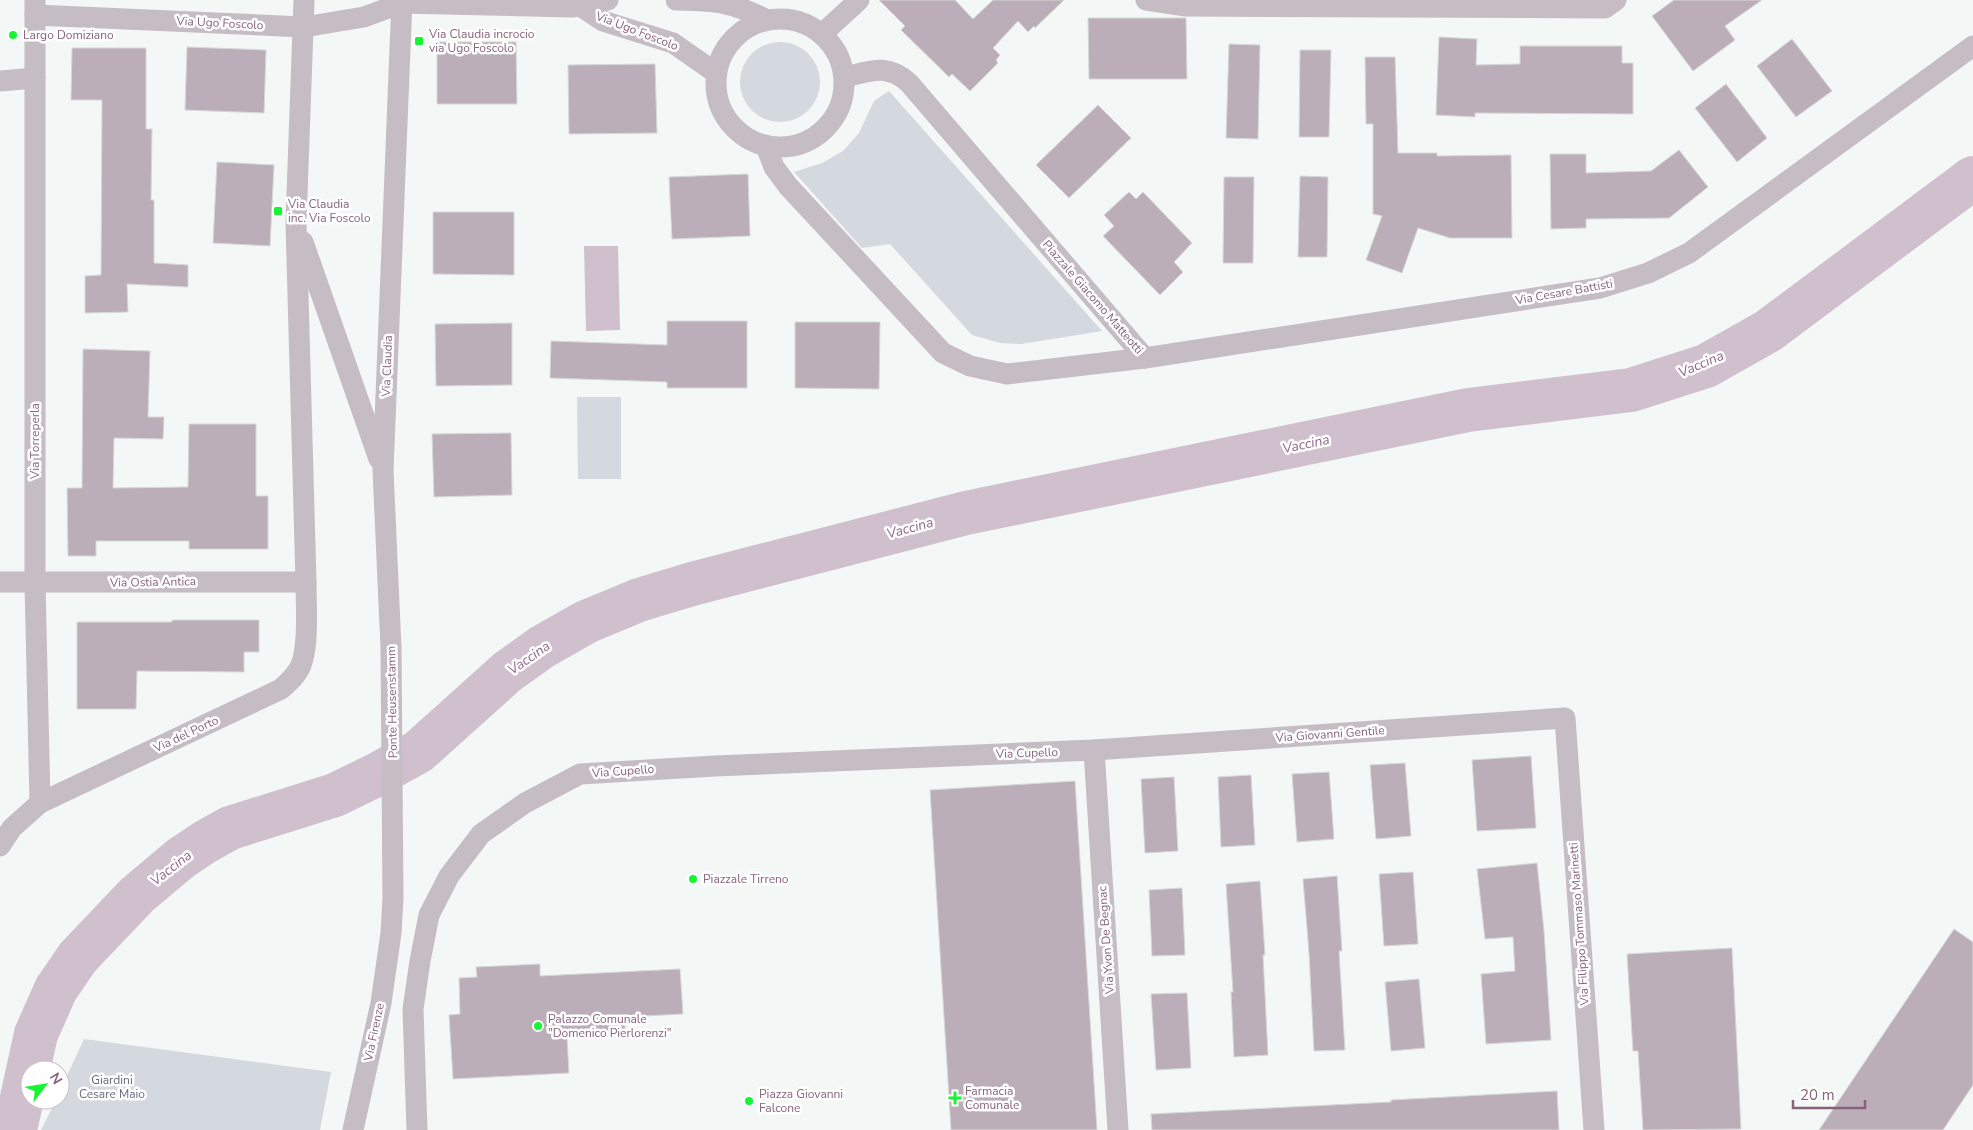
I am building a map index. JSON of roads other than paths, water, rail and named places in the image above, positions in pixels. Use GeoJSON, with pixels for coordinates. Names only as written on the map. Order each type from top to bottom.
{"type":"FeatureCollection","features":[{"type":"Feature","properties":{"kind":"street"},"geometry":{"type":"LineString","coordinates":[[304,0],[296,223],[306,582]]}},
{"type":"Feature","properties":{"kind":"street","name":"Via Ugo Foscolo"},"geometry":{"type":"LineString","coordinates":[[35,8],[304,27],[364,17],[400,1],[576,4],[608,0]]}},
{"type":"Feature","properties":{"kind":"street"},"geometry":{"type":"LineString","coordinates":[[676,0],[720,1],[748,10],[767,20]]}},
{"type":"Feature","properties":{"kind":"street"},"geometry":{"type":"LineString","coordinates":[[822,34],[859,0]]}},
{"type":"Feature","properties":{"kind":"street"},"geometry":{"type":"LineString","coordinates":[[1146,0],[1191,3],[1605,8],[1616,0]]}},
{"type":"Feature","properties":{"kind":"street","name":"Via Claudia"},"geometry":{"type":"LineString","coordinates":[[383,470],[400,1]]}},
{"type":"Feature","properties":{"kind":"street","name":"Via Ugo Foscolo"},"geometry":{"type":"LineString","coordinates":[[576,4],[604,21],[673,43],[716,73]]}},
{"type":"Feature","properties":{"kind":"street"},"geometry":{"type":"LineString","coordinates":[[0,81],[35,78],[35,8]]}},
{"type":"Feature","properties":{"kind":"street"},"geometry":{"type":"LineString","coordinates":[[786,19],[805,23],[822,34],[833,46],[841,61],[845,77],[844,97],[836,116],[823,132],[806,143],[786,148],[766,146],[748,140],[733,127],[722,111],[716,93],[716,73],[722,55],[733,38],[748,27],[767,20],[786,19]]}},
{"type":"Feature","properties":{"kind":"street","name":"Via Cesare Battisti"},"geometry":{"type":"LineString","coordinates":[[1145,358],[1600,288],[1648,273],[1689,253],[1973,46]]}},
{"type":"Feature","properties":{"kind":"street","name":"Piazzale Giacomo Matteotti"},"geometry":{"type":"LineString","coordinates":[[845,77],[882,70],[894,72],[909,83],[1145,358]]}},
{"type":"Feature","properties":{"kind":"street","name":"Via Torreperla"},"geometry":{"type":"LineString","coordinates":[[35,78],[34,583],[40,803]]}},
{"type":"Feature","properties":{"kind":"street","name":"Piazzale Giacomo Matteotti"},"geometry":{"type":"LineString","coordinates":[[766,146],[774,167],[788,186],[943,353],[970,366],[1007,374],[1145,358]]}},
{"type":"Feature","properties":{"kind":"street"},"geometry":{"type":"LineString","coordinates":[[296,223],[383,470]]}},
{"type":"Feature","properties":{"kind":"street","name":"Ponte Heusenstamm"},"geometry":{"type":"LineString","coordinates":[[383,470],[392,648],[393,898],[391,933]]}},
{"type":"Feature","properties":{"kind":"street","name":"Via Ostia Antica"},"geometry":{"type":"LineString","coordinates":[[0,582],[306,582]]}},
{"type":"Feature","properties":{"kind":"street","name":"Via del Porto"},"geometry":{"type":"LineString","coordinates":[[0,846],[17,822],[40,803],[281,690],[294,676],[304,655],[306,582]]}},
{"type":"Feature","properties":{"kind":"street","name":"Via Giovanni Gentile"},"geometry":{"type":"LineString","coordinates":[[1094,750],[1565,718]]}},
{"type":"Feature","properties":{"kind":"street","name":"Via Filippo Tommaso Marinetti"},"geometry":{"type":"LineString","coordinates":[[1565,718],[1594,1130]]}},
{"type":"Feature","properties":{"kind":"street","name":"Via Cupello"},"geometry":{"type":"LineString","coordinates":[[417,1130],[413,1009],[429,915],[449,876],[481,834],[525,803],[580,774],[715,766],[1094,750]]}},
{"type":"Feature","properties":{"kind":"street","name":"Via Yvon De Begnac"},"geometry":{"type":"LineString","coordinates":[[1094,750],[1118,1130]]}},
{"type":"Feature","properties":{"kind":"street","name":"Via Firenze"},"geometry":{"type":"LineString","coordinates":[[353,1130],[380,1003],[391,933]]}},
{"type":"Feature","properties":{"kind":"waterway","name":"Vaccina"},"geometry":{"type":"LineString","coordinates":[[15,1130],[36,1034],[56,989],[78,957],[137,895],[181,858],[230,828],[335,795],[418,752],[507,672],[542,647],[586,622],[639,600],[692,584],[966,513],[1468,410],[1631,390],[1706,366],[1768,331],[1973,178]]}},
{"type":"Feature","properties":{"kind":"place","name":"Largo Domiziano"},"geometry":{"type":"Point","coordinates":[13,35]}},
{"type":"Feature","properties":{"kind":"place","name":"Via Claudia incrocio via Ugo Foscolo"},"geometry":{"type":"Point","coordinates":[419,41]}},
{"type":"Feature","properties":{"kind":"place","name":"Via Claudia inc. Via Foscolo"},"geometry":{"type":"Point","coordinates":[278,211]}},
{"type":"Feature","properties":{"kind":"place","name":"Piazzale Tirreno"},"geometry":{"type":"Point","coordinates":[693,879]}},
{"type":"Feature","properties":{"kind":"place","name":"Palazzo Comunale \"Domenico Pierlorenzi\""},"geometry":{"type":"Point","coordinates":[538,1026]}},
{"type":"Feature","properties":{"kind":"place","name":"Farmacia Comunale"},"geometry":{"type":"Point","coordinates":[955,1098]}},
{"type":"Feature","properties":{"kind":"place","name":"Piazza Giovanni Falcone"},"geometry":{"type":"Point","coordinates":[749,1101]}},
{"type":"Feature","properties":{"kind":"park label","name":"Giardini Cesare Maio"},"geometry":{"type":"Point","coordinates":[112,1087]}}]}
